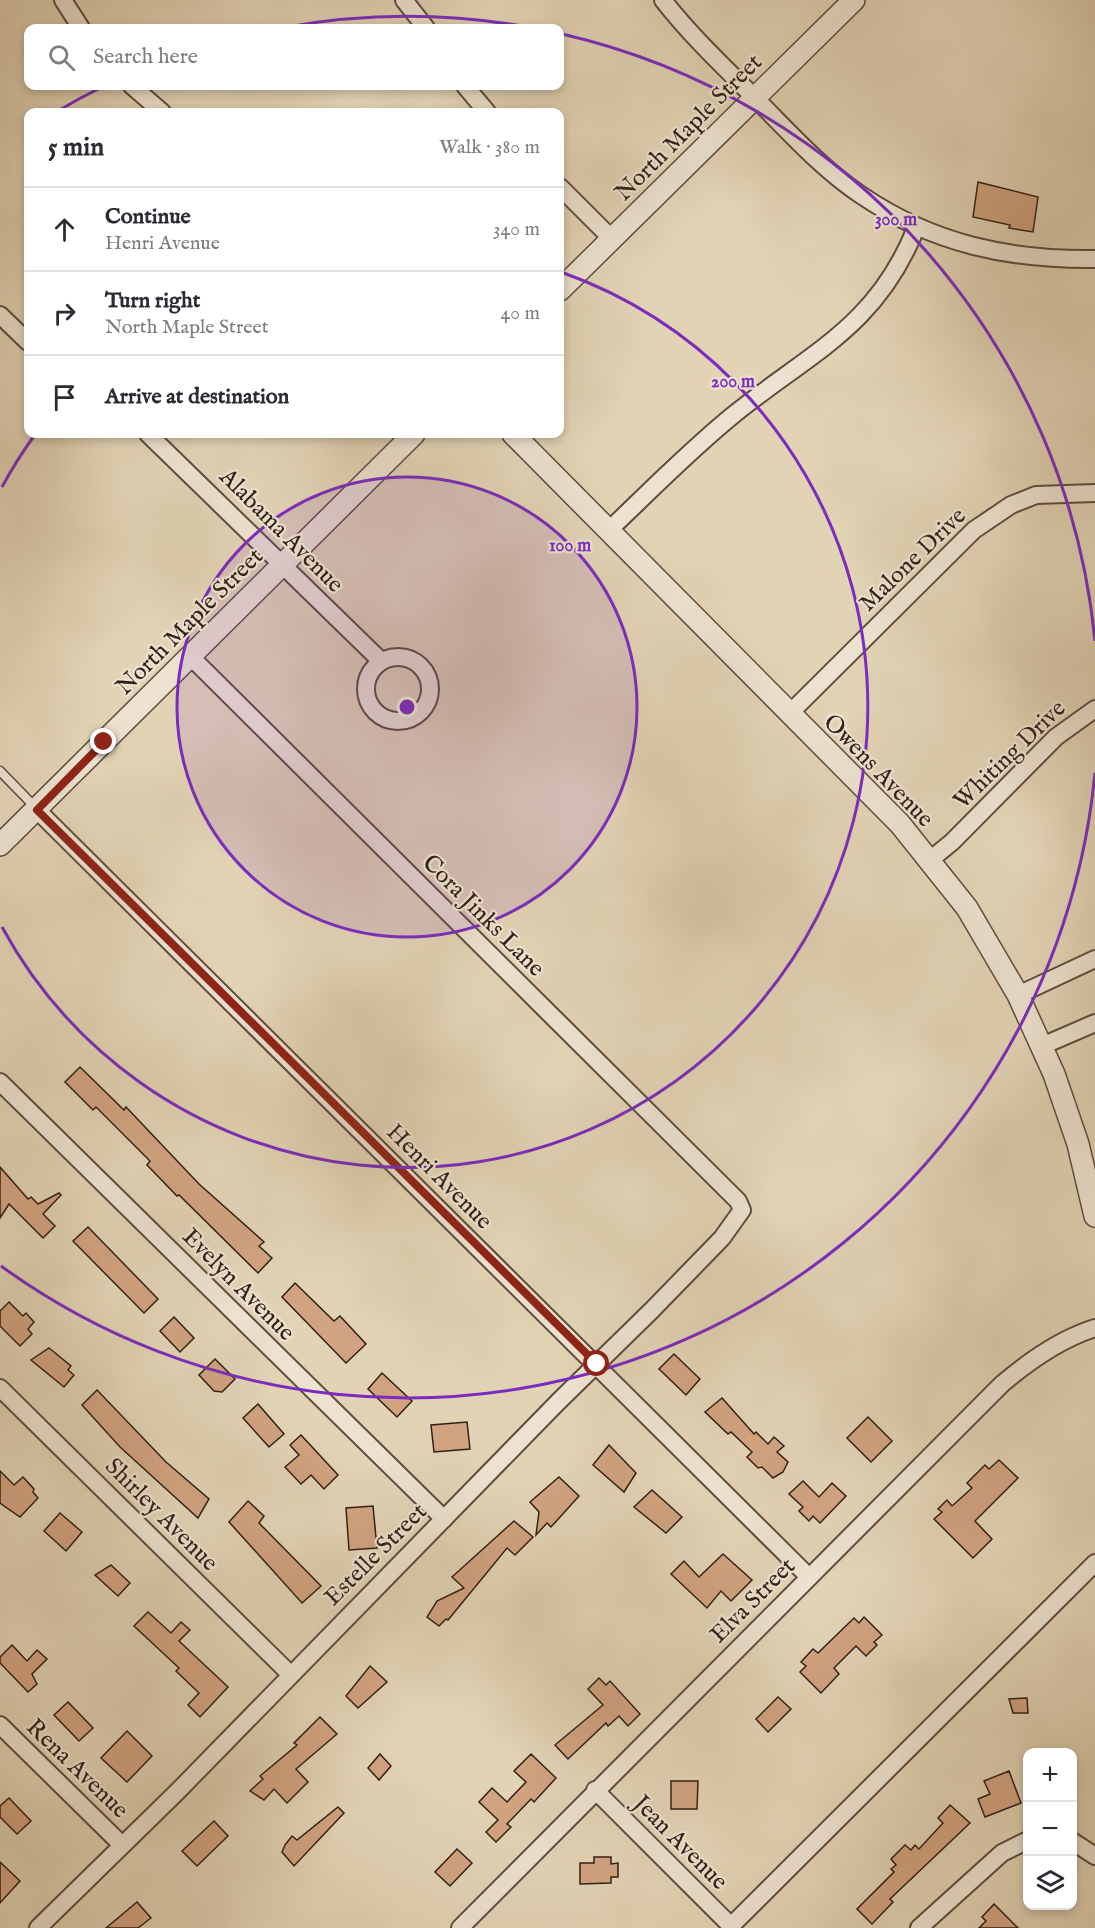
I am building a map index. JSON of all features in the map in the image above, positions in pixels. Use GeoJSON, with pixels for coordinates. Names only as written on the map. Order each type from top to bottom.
{"type":"FeatureCollection","features":[{"type":"Feature","properties":{"kind":"street"},"geometry":{"type":"LineString","coordinates":[[404,0],[423,24]]}},
{"type":"Feature","properties":{"kind":"street"},"geometry":{"type":"LineString","coordinates":[[663,0],[753,97],[833,174],[861,195],[916,228],[986,249],[1027,257],[1095,259]]}},
{"type":"Feature","properties":{"kind":"street","name":"North Maple Street"},"geometry":{"type":"LineString","coordinates":[[564,286],[753,97],[854,0]]}},
{"type":"Feature","properties":{"kind":"street"},"geometry":{"type":"LineString","coordinates":[[67,1],[79,24]]}},
{"type":"Feature","properties":{"kind":"street"},"geometry":{"type":"LineString","coordinates":[[137,90],[157,108]]}},
{"type":"Feature","properties":{"kind":"street"},"geometry":{"type":"LineString","coordinates":[[468,90],[484,108]]}},
{"type":"Feature","properties":{"kind":"street"},"geometry":{"type":"LineString","coordinates":[[564,191],[612,238]]}},
{"type":"Feature","properties":{"kind":"street"},"geometry":{"type":"LineString","coordinates":[[608,531],[700,442],[855,322],[890,281],[916,228]]}},
{"type":"Feature","properties":{"kind":"street"},"geometry":{"type":"LineString","coordinates":[[0,315],[24,338]]}},
{"type":"Feature","properties":{"kind":"street","name":"Alabama Avenue"},"geometry":{"type":"LineString","coordinates":[[152,438],[381,661]]}},
{"type":"Feature","properties":{"kind":"street","name":"North Maple Street"},"geometry":{"type":"LineString","coordinates":[[0,845],[410,438]]}},
{"type":"Feature","properties":{"kind":"street","name":"Owens Avenue"},"geometry":{"type":"LineString","coordinates":[[517,438],[900,824],[967,908],[1018,995],[1042,1047],[1070,1117],[1095,1216]]}},
{"type":"Feature","properties":{"kind":"street","name":"Malone Drive"},"geometry":{"type":"LineString","coordinates":[[789,714],[974,530],[1011,505],[1036,495],[1095,493]]}},
{"type":"Feature","properties":{"kind":"street","name":"Cora Jinks Lane"},"geometry":{"type":"LineString","coordinates":[[190,656],[630,1092],[738,1201],[742,1210]]}},
{"type":"Feature","properties":{"kind":"street","name":"Whiting Drive"},"geometry":{"type":"LineString","coordinates":[[930,860],[952,842],[1056,737],[1095,709]]}},
{"type":"Feature","properties":{"kind":"street","name":"Henri Avenue"},"geometry":{"type":"LineString","coordinates":[[37,810],[809,1577]]}},
{"type":"Feature","properties":{"kind":"street"},"geometry":{"type":"LineString","coordinates":[[1018,995],[1095,959]]}},
{"type":"Feature","properties":{"kind":"street"},"geometry":{"type":"LineString","coordinates":[[1042,1047],[1095,1023]]}},
{"type":"Feature","properties":{"kind":"street","name":"Evelyn Avenue"},"geometry":{"type":"LineString","coordinates":[[0,1082],[444,1519]]}},
{"type":"Feature","properties":{"kind":"street","name":"Estelle Street"},"geometry":{"type":"LineString","coordinates":[[38,1928],[722,1238],[742,1210]]}},
{"type":"Feature","properties":{"kind":"street","name":"Elva Street"},"geometry":{"type":"LineString","coordinates":[[460,1928],[595,1790],[1024,1365],[1095,1328]]}},
{"type":"Feature","properties":{"kind":"street","name":"Shirley Avenue"},"geometry":{"type":"LineString","coordinates":[[0,1388],[290,1674]]}},
{"type":"Feature","properties":{"kind":"street"},"geometry":{"type":"LineString","coordinates":[[732,1927],[1095,1563]]}},
{"type":"Feature","properties":{"kind":"street","name":"Rena Avenue"},"geometry":{"type":"LineString","coordinates":[[0,1725],[122,1845]]}},
{"type":"Feature","properties":{"kind":"street","name":"Jean Avenue"},"geometry":{"type":"LineString","coordinates":[[595,1790],[732,1927]]}},
{"type":"Feature","properties":{"kind":"street"},"geometry":{"type":"LineString","coordinates":[[919,1928],[1002,1853],[1023,1842]]}},
{"type":"Feature","properties":{"kind":"street"},"geometry":{"type":"LineString","coordinates":[[1077,1844],[1095,1856]]}},
{"type":"Feature","properties":{"kind":"lane"},"geometry":{"type":"LineString","coordinates":[[0,771],[37,810]]}},
{"type":"Feature","properties":{"kind":"building"},"geometry":{"type":"Polygon","coordinates":[[[978,182],[1038,197],[1033,232],[1009,228],[1010,225],[973,217],[978,182]]]}},
{"type":"Feature","properties":{"kind":"building"},"geometry":{"type":"Polygon","coordinates":[[[80,1067],[124,1110],[126,1107],[199,1184],[264,1242],[259,1246],[272,1258],[258,1273],[179,1195],[177,1196],[147,1165],[150,1161],[96,1107],[93,1110],[65,1082],[80,1067]]]}},
{"type":"Feature","properties":{"kind":"building"},"geometry":{"type":"Polygon","coordinates":[[[0,1167],[28,1199],[31,1197],[38,1204],[59,1193],[61,1195],[43,1214],[55,1226],[43,1238],[9,1204],[0,1218],[0,1167]]]}},
{"type":"Feature","properties":{"kind":"building"},"geometry":{"type":"Polygon","coordinates":[[[88,1227],[158,1299],[144,1313],[73,1241],[88,1227]]]}},
{"type":"Feature","properties":{"kind":"building"},"geometry":{"type":"Polygon","coordinates":[[[295,1283],[334,1321],[340,1316],[366,1344],[346,1363],[282,1297],[295,1283]]]}},
{"type":"Feature","properties":{"kind":"building"},"geometry":{"type":"Polygon","coordinates":[[[9,1302],[23,1316],[26,1313],[34,1322],[28,1329],[32,1334],[20,1346],[0,1326],[0,1311],[9,1302]]]}},
{"type":"Feature","properties":{"kind":"building"},"geometry":{"type":"Polygon","coordinates":[[[174,1317],[194,1338],[180,1352],[160,1331],[174,1317]]]}},
{"type":"Feature","properties":{"kind":"building"},"geometry":{"type":"Polygon","coordinates":[[[49,1348],[71,1366],[68,1370],[74,1375],[64,1387],[31,1360],[49,1348]]]}},
{"type":"Feature","properties":{"kind":"building"},"geometry":{"type":"Polygon","coordinates":[[[674,1354],[700,1379],[686,1395],[659,1369],[674,1354]]]}},
{"type":"Feature","properties":{"kind":"building"},"geometry":{"type":"Polygon","coordinates":[[[215,1359],[235,1379],[222,1392],[214,1391],[199,1375],[215,1359]]]}},
{"type":"Feature","properties":{"kind":"building"},"geometry":{"type":"Polygon","coordinates":[[[382,1373],[412,1401],[397,1417],[368,1389],[382,1373]]]}},
{"type":"Feature","properties":{"kind":"building"},"geometry":{"type":"Polygon","coordinates":[[[97,1390],[166,1462],[209,1499],[198,1518],[120,1447],[82,1405],[97,1390]]]}},
{"type":"Feature","properties":{"kind":"building"},"geometry":{"type":"Polygon","coordinates":[[[722,1398],[754,1434],[756,1432],[768,1444],[774,1437],[784,1446],[777,1452],[788,1462],[783,1472],[773,1478],[762,1467],[758,1468],[747,1457],[752,1452],[731,1432],[728,1434],[705,1412],[722,1398]]]}},
{"type":"Feature","properties":{"kind":"building"},"geometry":{"type":"Polygon","coordinates":[[[258,1404],[284,1434],[269,1447],[243,1418],[258,1404]]]}},
{"type":"Feature","properties":{"kind":"building"},"geometry":{"type":"Polygon","coordinates":[[[868,1417],[892,1441],[871,1462],[847,1438],[868,1417]]]}},
{"type":"Feature","properties":{"kind":"building"},"geometry":{"type":"Polygon","coordinates":[[[467,1422],[470,1449],[434,1452],[431,1425],[467,1422]]]}},
{"type":"Feature","properties":{"kind":"building"},"geometry":{"type":"Polygon","coordinates":[[[301,1435],[338,1475],[324,1489],[311,1475],[301,1484],[285,1467],[299,1455],[290,1445],[301,1435]]]}},
{"type":"Feature","properties":{"kind":"building"},"geometry":{"type":"Polygon","coordinates":[[[609,1445],[636,1473],[624,1492],[593,1465],[609,1445]]]}},
{"type":"Feature","properties":{"kind":"building"},"geometry":{"type":"Polygon","coordinates":[[[999,1460],[1018,1478],[975,1521],[992,1539],[973,1558],[934,1519],[942,1512],[938,1509],[947,1500],[952,1506],[972,1488],[967,1483],[985,1465],[989,1469],[999,1460]]]}},
{"type":"Feature","properties":{"kind":"building"},"geometry":{"type":"Polygon","coordinates":[[[0,1471],[14,1485],[23,1477],[34,1489],[33,1492],[38,1498],[20,1517],[0,1503],[0,1471]]]}},
{"type":"Feature","properties":{"kind":"building"},"geometry":{"type":"Polygon","coordinates":[[[559,1477],[579,1496],[551,1527],[547,1523],[536,1535],[539,1512],[530,1502],[559,1477]]]}},
{"type":"Feature","properties":{"kind":"building"},"geometry":{"type":"Polygon","coordinates":[[[803,1481],[819,1497],[832,1483],[846,1496],[820,1523],[813,1516],[809,1521],[799,1511],[803,1507],[789,1494],[803,1481]]]}},
{"type":"Feature","properties":{"kind":"building"},"geometry":{"type":"Polygon","coordinates":[[[652,1490],[682,1517],[666,1533],[634,1507],[652,1490]]]}},
{"type":"Feature","properties":{"kind":"building"},"geometry":{"type":"Polygon","coordinates":[[[248,1501],[264,1516],[259,1523],[321,1586],[302,1603],[229,1522],[248,1501]]]}},
{"type":"Feature","properties":{"kind":"building"},"geometry":{"type":"Polygon","coordinates":[[[373,1506],[377,1548],[349,1550],[346,1508],[373,1506]]]}},
{"type":"Feature","properties":{"kind":"building"},"geometry":{"type":"Polygon","coordinates":[[[60,1513],[82,1532],[66,1551],[44,1531],[60,1513]]]}},
{"type":"Feature","properties":{"kind":"building"},"geometry":{"type":"Polygon","coordinates":[[[514,1521],[533,1537],[515,1555],[507,1548],[448,1620],[446,1619],[439,1626],[427,1617],[437,1601],[464,1588],[452,1577],[514,1521]]]}},
{"type":"Feature","properties":{"kind":"building"},"geometry":{"type":"Polygon","coordinates":[[[723,1554],[752,1580],[731,1601],[721,1591],[707,1608],[671,1574],[684,1561],[699,1577],[723,1554]]]}},
{"type":"Feature","properties":{"kind":"building"},"geometry":{"type":"Polygon","coordinates":[[[111,1565],[130,1583],[118,1596],[95,1575],[111,1565]]]}},
{"type":"Feature","properties":{"kind":"building"},"geometry":{"type":"Polygon","coordinates":[[[148,1612],[171,1633],[181,1622],[190,1630],[179,1641],[228,1687],[200,1717],[188,1705],[199,1693],[176,1671],[179,1668],[134,1626],[148,1612]]]}},
{"type":"Feature","properties":{"kind":"building"},"geometry":{"type":"Polygon","coordinates":[[[864,1617],[882,1635],[874,1642],[877,1645],[866,1656],[856,1646],[834,1668],[839,1674],[821,1693],[800,1672],[806,1666],[801,1662],[813,1649],[818,1653],[854,1618],[859,1623],[864,1617]]]}},
{"type":"Feature","properties":{"kind":"building"},"geometry":{"type":"Polygon","coordinates":[[[12,1645],[27,1661],[37,1650],[47,1659],[32,1674],[37,1684],[28,1692],[0,1663],[0,1657],[12,1645]]]}},
{"type":"Feature","properties":{"kind":"building"},"geometry":{"type":"Polygon","coordinates":[[[370,1666],[387,1682],[358,1708],[346,1696],[370,1666]]]}},
{"type":"Feature","properties":{"kind":"building"},"geometry":{"type":"Polygon","coordinates":[[[599,1678],[606,1685],[610,1681],[640,1714],[628,1726],[619,1716],[608,1726],[606,1723],[568,1759],[555,1745],[603,1705],[588,1689],[599,1678]]]}},
{"type":"Feature","properties":{"kind":"building"},"geometry":{"type":"Polygon","coordinates":[[[778,1697],[791,1709],[768,1732],[756,1719],[778,1697]]]}},
{"type":"Feature","properties":{"kind":"building"},"geometry":{"type":"Polygon","coordinates":[[[1027,1698],[1028,1713],[1013,1713],[1009,1699],[1027,1698]]]}},
{"type":"Feature","properties":{"kind":"building"},"geometry":{"type":"Polygon","coordinates":[[[68,1702],[93,1728],[79,1741],[54,1715],[68,1702]]]}},
{"type":"Feature","properties":{"kind":"building"},"geometry":{"type":"Polygon","coordinates":[[[320,1717],[337,1734],[296,1769],[308,1782],[287,1803],[274,1789],[264,1800],[250,1791],[263,1779],[260,1776],[297,1745],[294,1743],[320,1717]]]}},
{"type":"Feature","properties":{"kind":"building"},"geometry":{"type":"Polygon","coordinates":[[[127,1731],[152,1756],[127,1782],[101,1758],[127,1731]]]}},
{"type":"Feature","properties":{"kind":"building"},"geometry":{"type":"Polygon","coordinates":[[[380,1754],[391,1766],[379,1780],[368,1768],[380,1754]]]}},
{"type":"Feature","properties":{"kind":"building"},"geometry":{"type":"Polygon","coordinates":[[[531,1754],[556,1778],[534,1802],[531,1799],[507,1824],[511,1827],[496,1842],[486,1832],[498,1820],[479,1802],[492,1788],[507,1802],[526,1782],[514,1771],[531,1754]]]}},
{"type":"Feature","properties":{"kind":"building"},"geometry":{"type":"Polygon","coordinates":[[[1009,1771],[1021,1803],[985,1817],[978,1799],[990,1794],[984,1781],[1009,1771]]]}},
{"type":"Feature","properties":{"kind":"building"},"geometry":{"type":"Polygon","coordinates":[[[671,1781],[698,1781],[697,1809],[671,1809],[671,1781]]]}},
{"type":"Feature","properties":{"kind":"building"},"geometry":{"type":"Polygon","coordinates":[[[9,1798],[31,1821],[17,1834],[0,1817],[0,1806],[9,1798]]]}},
{"type":"Feature","properties":{"kind":"building"},"geometry":{"type":"Polygon","coordinates":[[[950,1805],[970,1823],[890,1899],[893,1902],[872,1924],[857,1909],[894,1872],[891,1869],[896,1865],[891,1859],[905,1845],[911,1850],[915,1845],[919,1849],[943,1823],[938,1818],[950,1805]]]}},
{"type":"Feature","properties":{"kind":"building"},"geometry":{"type":"Polygon","coordinates":[[[338,1807],[344,1813],[294,1866],[282,1852],[285,1845],[292,1836],[297,1840],[338,1807]]]}},
{"type":"Feature","properties":{"kind":"building"},"geometry":{"type":"Polygon","coordinates":[[[214,1821],[228,1836],[197,1866],[182,1851],[214,1821]]]}},
{"type":"Feature","properties":{"kind":"building"},"geometry":{"type":"Polygon","coordinates":[[[457,1849],[472,1863],[450,1886],[435,1872],[457,1849]]]}},
{"type":"Feature","properties":{"kind":"building"},"geometry":{"type":"Polygon","coordinates":[[[594,1857],[611,1857],[611,1864],[618,1863],[618,1877],[611,1877],[611,1883],[580,1884],[580,1863],[594,1863],[594,1857]]]}},
{"type":"Feature","properties":{"kind":"building"},"geometry":{"type":"Polygon","coordinates":[[[0,1862],[20,1881],[0,1903],[0,1862]]]}},
{"type":"Feature","properties":{"kind":"building"},"geometry":{"type":"Polygon","coordinates":[[[137,1902],[151,1918],[138,1928],[106,1928],[137,1902]]]}},
{"type":"Feature","properties":{"kind":"building"},"geometry":{"type":"Polygon","coordinates":[[[994,1904],[1018,1928],[979,1928],[986,1921],[982,1917],[994,1904]]]}},
{"type":"Feature","properties":{"kind":"route"},"geometry":{"type":"LineString","coordinates":[[104,742],[37,810],[597,1364]]}}]}
